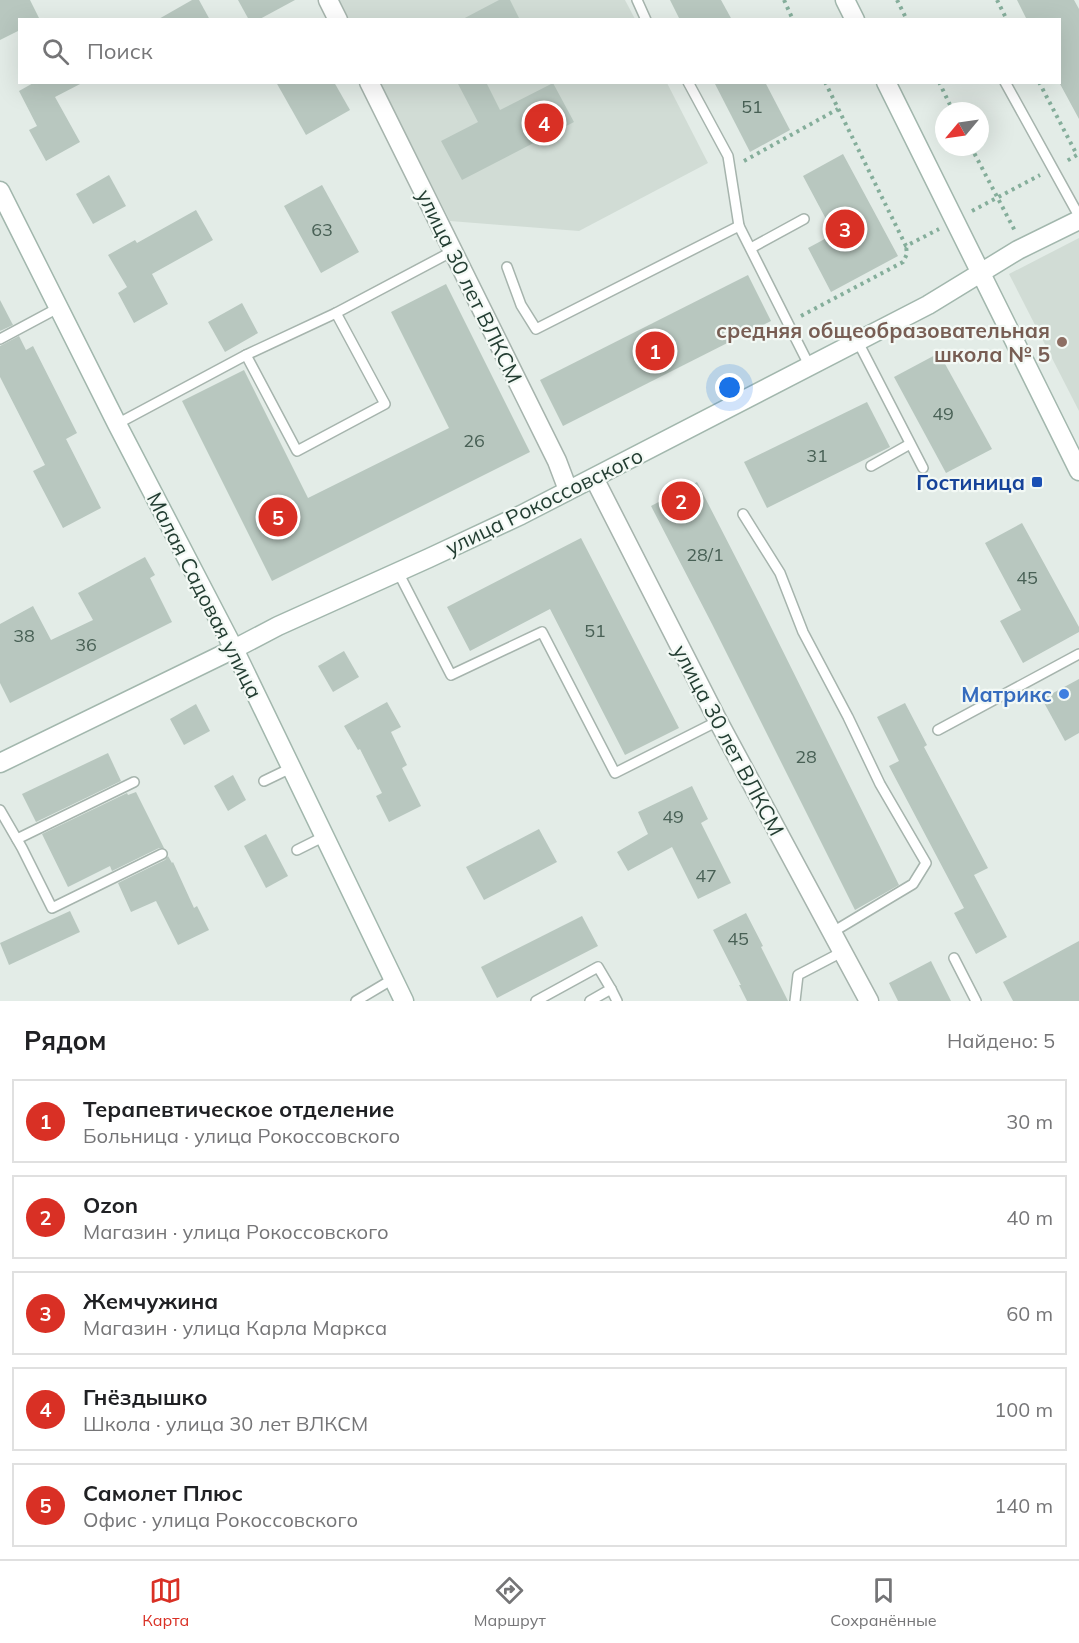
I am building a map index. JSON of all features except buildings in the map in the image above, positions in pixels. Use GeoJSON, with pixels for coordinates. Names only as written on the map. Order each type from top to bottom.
{"type":"FeatureCollection","features":[{"type":"Feature","properties":{"kind":"street"},"geometry":{"type":"LineString","coordinates":[[328,0],[337,18]]}},
{"type":"Feature","properties":{"kind":"street"},"geometry":{"type":"LineString","coordinates":[[845,0],[854,18]]}},
{"type":"Feature","properties":{"kind":"street","name":"улица 30 лет ВЛКСМ"},"geometry":{"type":"LineString","coordinates":[[370,84],[557,461],[568,490]]}},
{"type":"Feature","properties":{"kind":"street"},"geometry":{"type":"LineString","coordinates":[[887,84],[1079,471]]}},
{"type":"Feature","properties":{"kind":"street","name":"Малая Садовая улица"},"geometry":{"type":"LineString","coordinates":[[0,191],[234,650],[404,1001]]}},
{"type":"Feature","properties":{"kind":"street","name":"улица Рокоссовского"},"geometry":{"type":"LineString","coordinates":[[1,760],[234,650],[278,626],[521,515],[928,305],[1024,247],[1079,218]]}},
{"type":"Feature","properties":{"kind":"street","name":"улица 30 лет ВЛКСМ"},"geometry":{"type":"LineString","coordinates":[[594,478],[718,721],[869,1001]]}},
{"type":"Feature","properties":{"kind":"lane"},"geometry":{"type":"LineString","coordinates":[[637,0],[645,18]]}},
{"type":"Feature","properties":{"kind":"lane"},"geometry":{"type":"LineString","coordinates":[[689,84],[728,156],[739,226],[810,367]]}},
{"type":"Feature","properties":{"kind":"lane"},"geometry":{"type":"LineString","coordinates":[[1006,84],[1079,218]]}},
{"type":"Feature","properties":{"kind":"lane"},"geometry":{"type":"LineString","coordinates":[[750,248],[804,219]]}},
{"type":"Feature","properties":{"kind":"lane"},"geometry":{"type":"LineString","coordinates":[[507,267],[521,305],[536,329],[739,226]]}},
{"type":"Feature","properties":{"kind":"lane"},"geometry":{"type":"LineString","coordinates":[[117,424],[246,355],[336,313],[453,251]]}},
{"type":"Feature","properties":{"kind":"lane"},"geometry":{"type":"LineString","coordinates":[[0,339],[58,308]]}},
{"type":"Feature","properties":{"kind":"lane"},"geometry":{"type":"LineString","coordinates":[[246,355],[297,451],[385,404],[336,313]]}},
{"type":"Feature","properties":{"kind":"lane"},"geometry":{"type":"LineString","coordinates":[[858,342],[922,468]]}},
{"type":"Feature","properties":{"kind":"lane"},"geometry":{"type":"LineString","coordinates":[[871,466],[910,444]]}},
{"type":"Feature","properties":{"kind":"lane"},"geometry":{"type":"LineString","coordinates":[[743,514],[780,573],[803,632],[880,784],[926,863],[913,884],[831,933]]}},
{"type":"Feature","properties":{"kind":"lane"},"geometry":{"type":"LineString","coordinates":[[398,572],[451,675],[542,632],[615,773],[718,721]]}},
{"type":"Feature","properties":{"kind":"lane"},"geometry":{"type":"LineString","coordinates":[[938,730],[1079,654]]}},
{"type":"Feature","properties":{"kind":"lane"},"geometry":{"type":"LineString","coordinates":[[264,781],[291,768]]}},
{"type":"Feature","properties":{"kind":"lane"},"geometry":{"type":"LineString","coordinates":[[17,839],[134,782]]}},
{"type":"Feature","properties":{"kind":"lane"},"geometry":{"type":"LineString","coordinates":[[0,810],[52,908],[162,854]]}},
{"type":"Feature","properties":{"kind":"lane"},"geometry":{"type":"LineString","coordinates":[[297,850],[325,836]]}},
{"type":"Feature","properties":{"kind":"lane"},"geometry":{"type":"LineString","coordinates":[[795,1001],[798,975],[842,951]]}},
{"type":"Feature","properties":{"kind":"lane"},"geometry":{"type":"LineString","coordinates":[[954,958],[976,1001]]}},
{"type":"Feature","properties":{"kind":"lane"},"geometry":{"type":"LineString","coordinates":[[536,1001],[598,967],[617,1001]]}},
{"type":"Feature","properties":{"kind":"lane"},"geometry":{"type":"LineString","coordinates":[[356,1001],[393,979]]}},
{"type":"Feature","properties":{"kind":"lane"},"geometry":{"type":"LineString","coordinates":[[590,1001],[611,989]]}},
{"type":"Feature","properties":{"kind":"path"},"geometry":{"type":"LineString","coordinates":[[784,0],[792,18]]}},
{"type":"Feature","properties":{"kind":"path"},"geometry":{"type":"LineString","coordinates":[[897,0],[906,18]]}},
{"type":"Feature","properties":{"kind":"path"},"geometry":{"type":"LineString","coordinates":[[997,0],[1006,18]]}},
{"type":"Feature","properties":{"kind":"path"},"geometry":{"type":"LineString","coordinates":[[940,84],[949,102]]}},
{"type":"Feature","properties":{"kind":"path"},"geometry":{"type":"LineString","coordinates":[[730,169],[838,109]]}},
{"type":"Feature","properties":{"kind":"path"},"geometry":{"type":"LineString","coordinates":[[976,156],[1024,247]]}},
{"type":"Feature","properties":{"kind":"path"},"geometry":{"type":"LineString","coordinates":[[788,323],[903,262],[907,254],[906,246]]}},
{"type":"Feature","properties":{"kind":"shaded area"},"geometry":{"type":"Polygon","coordinates":[[[339,0],[625,0],[634,18],[348,18],[339,0]]]}},
{"type":"Feature","properties":{"kind":"shaded area"},"geometry":{"type":"Polygon","coordinates":[[[381,84],[668,84],[708,163],[579,231],[450,221],[381,84]]]}},
{"type":"Feature","properties":{"kind":"shaded area","name":"средняя общеобразовательная школа № 5"},"geometry":{"type":"Polygon","coordinates":[[[1079,238],[1079,411],[1009,274],[1079,238]]]}},
{"type":"Feature","properties":{"kind":"place","name":"Гнёздышко"},"geometry":{"type":"Point","coordinates":[544,123]}},
{"type":"Feature","properties":{"kind":"place","name":"Жемчужина"},"geometry":{"type":"Point","coordinates":[845,229]}},
{"type":"Feature","properties":{"kind":"place","name":"средняя общеобразовательная школа № 5"},"geometry":{"type":"Point","coordinates":[1062,342]}},
{"type":"Feature","properties":{"kind":"place","name":"Терапевтическое отделение"},"geometry":{"type":"Point","coordinates":[655,351]}},
{"type":"Feature","properties":{"kind":"place","name":"Гостиница"},"geometry":{"type":"Point","coordinates":[1037,482]}},
{"type":"Feature","properties":{"kind":"place","name":"Ozon"},"geometry":{"type":"Point","coordinates":[681,501]}},
{"type":"Feature","properties":{"kind":"place","name":"Самолет Плюс"},"geometry":{"type":"Point","coordinates":[278,517]}},
{"type":"Feature","properties":{"kind":"place","name":"Матрикс"},"geometry":{"type":"Point","coordinates":[1064,694]}}]}
